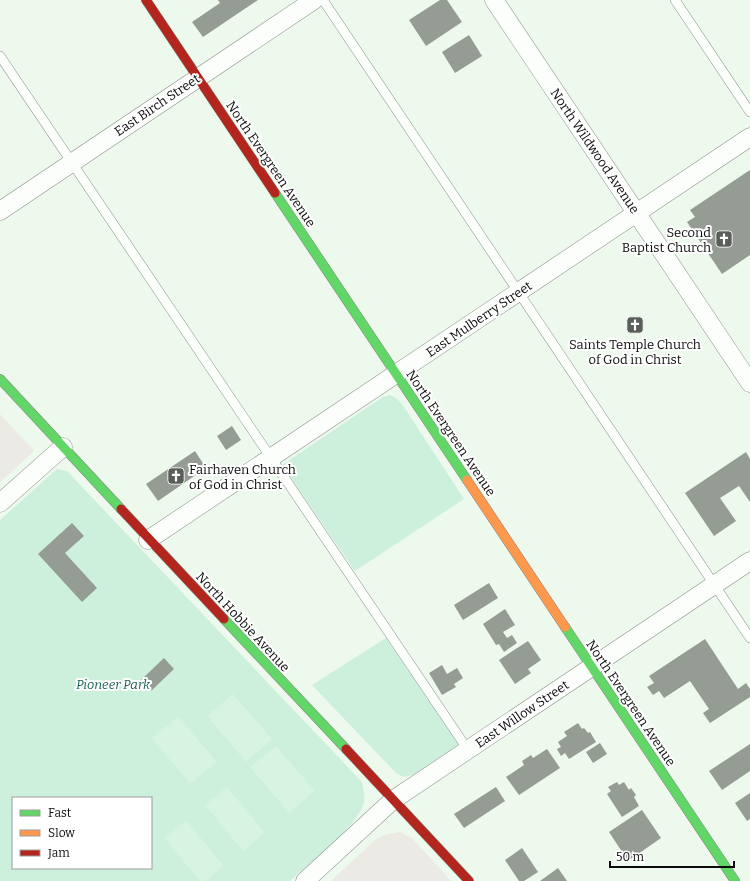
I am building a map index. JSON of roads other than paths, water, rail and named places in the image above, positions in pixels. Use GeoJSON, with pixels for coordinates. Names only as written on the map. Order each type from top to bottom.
{"type":"FeatureCollection","features":[{"type":"Feature","properties":{"kind":"street","name":"North Evergreen Avenue"},"geometry":{"type":"LineString","coordinates":[[146,0],[735,881]]}},
{"type":"Feature","properties":{"kind":"street","name":"East Birch Street"},"geometry":{"type":"LineString","coordinates":[[0,211],[314,0]]}},
{"type":"Feature","properties":{"kind":"street","name":"North Wildwood Avenue"},"geometry":{"type":"LineString","coordinates":[[494,0],[750,383]]}},
{"type":"Feature","properties":{"kind":"street","name":"East Mulberry Street"},"geometry":{"type":"LineString","coordinates":[[148,540],[750,137]]}},
{"type":"Feature","properties":{"kind":"street","name":"North Hobbie Avenue"},"geometry":{"type":"LineString","coordinates":[[0,379],[148,540],[469,881]]}},
{"type":"Feature","properties":{"kind":"street"},"geometry":{"type":"LineString","coordinates":[[0,503],[63,447]]}},
{"type":"Feature","properties":{"kind":"street","name":"East Willow Street"},"geometry":{"type":"LineString","coordinates":[[305,881],[393,800],[750,561]]}},
{"type":"Feature","properties":{"kind":"lane"},"geometry":{"type":"LineString","coordinates":[[323,0],[750,638]]}},
{"type":"Feature","properties":{"kind":"lane"},"geometry":{"type":"LineString","coordinates":[[675,0],[750,112]]}},
{"type":"Feature","properties":{"kind":"lane"},"geometry":{"type":"LineString","coordinates":[[0,56],[468,750]]}},
{"type":"Feature","properties":{"kind":"place","name":"Second Baptist Church"},"geometry":{"type":"Point","coordinates":[724,239]}},
{"type":"Feature","properties":{"kind":"place","name":"Saints Temple Church of God in Christ"},"geometry":{"type":"Point","coordinates":[635,325]}},
{"type":"Feature","properties":{"kind":"place","name":"Fairhaven Church of God in Christ"},"geometry":{"type":"Point","coordinates":[176,476]}},
{"type":"Feature","properties":{"kind":"park label","name":"Pioneer Park"},"geometry":{"type":"Point","coordinates":[113,684]}}]}
